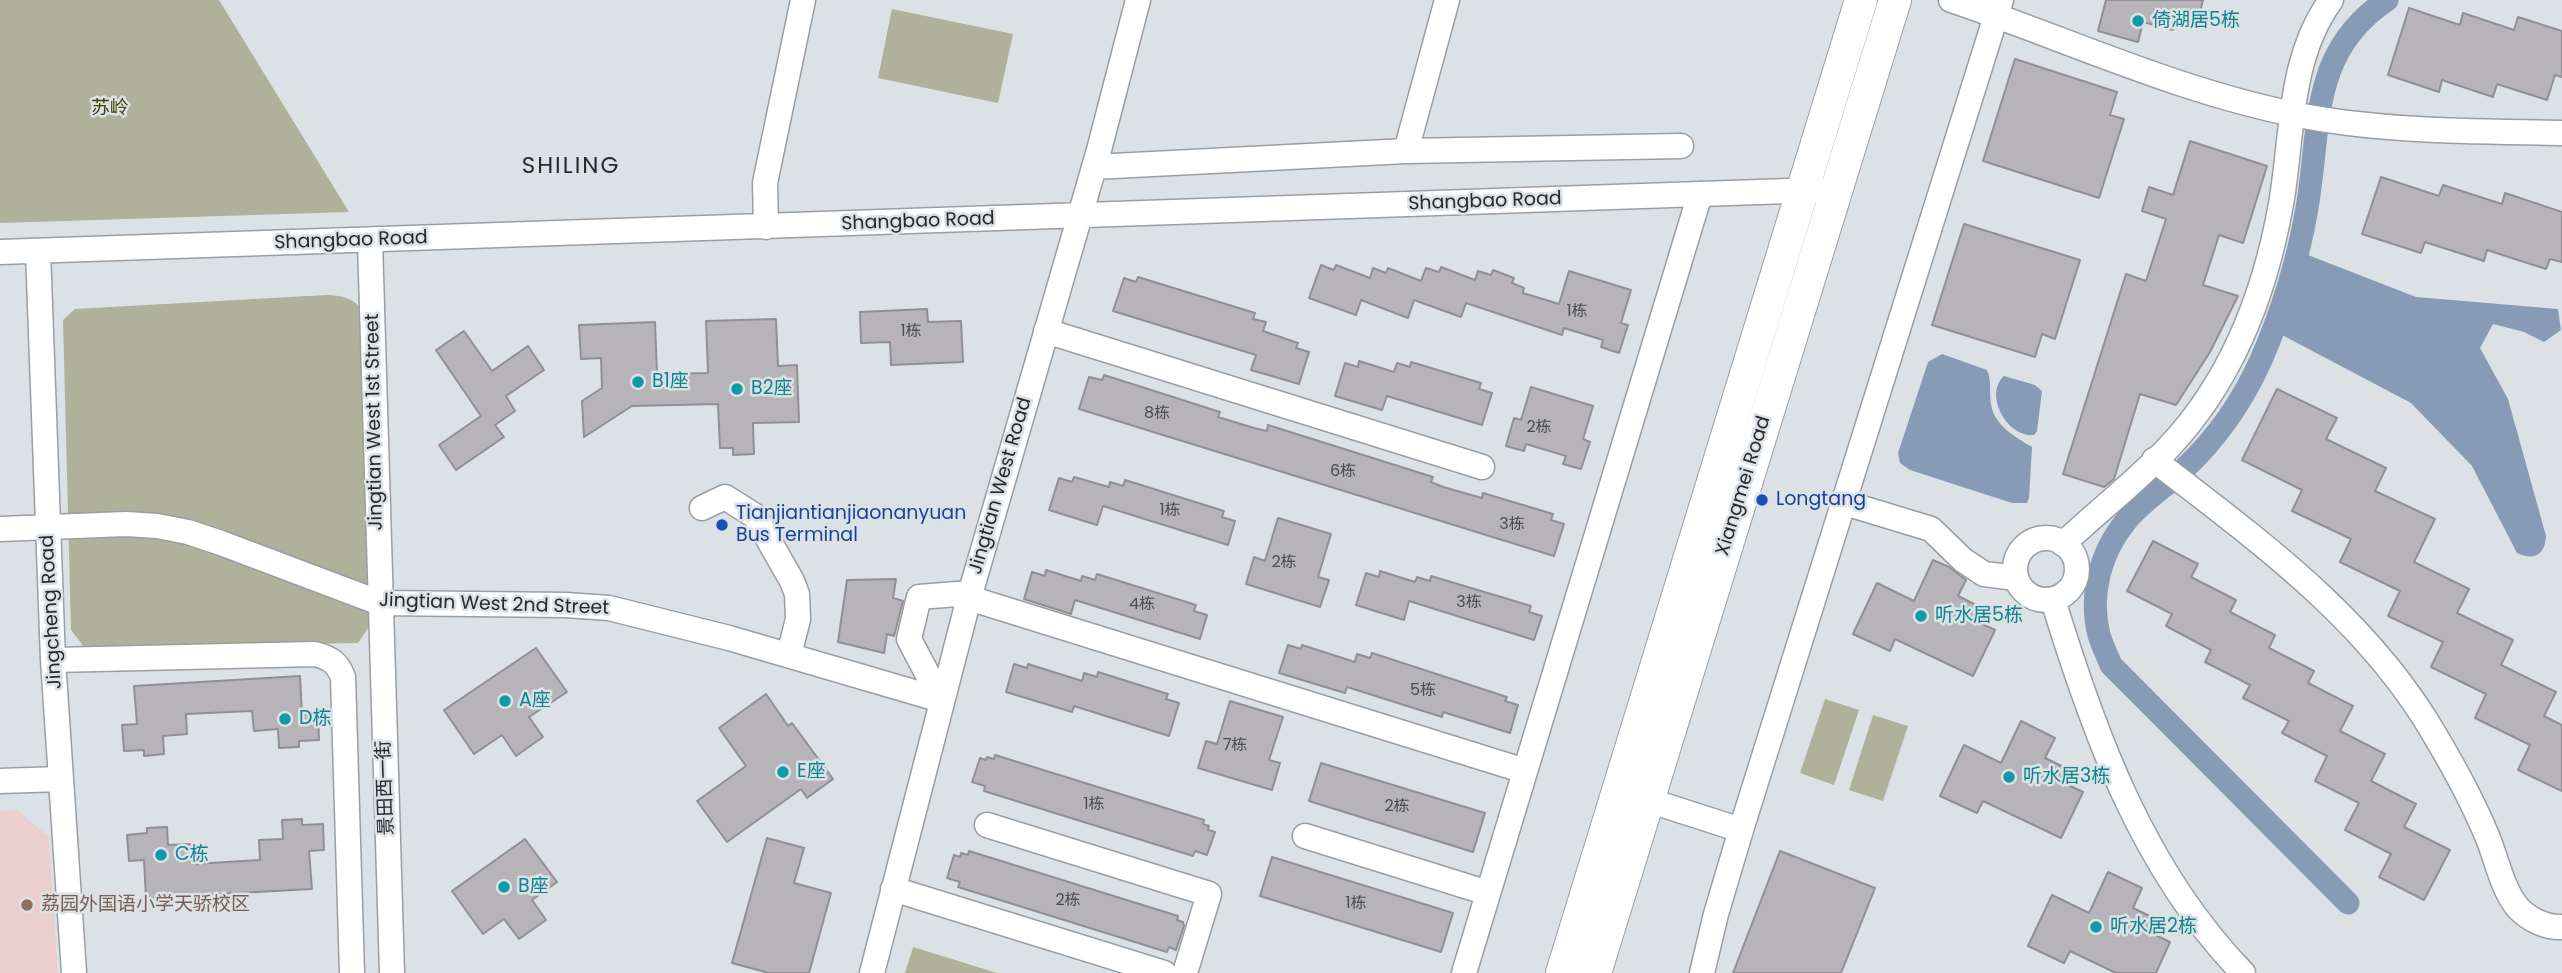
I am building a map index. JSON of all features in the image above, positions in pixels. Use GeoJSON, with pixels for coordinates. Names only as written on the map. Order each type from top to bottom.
{"type":"FeatureCollection","features":[{"type":"Feature","properties":{"kind":"main road","name":"Xiangmei Road"},"geometry":{"type":"LineString","coordinates":[[1562,973],[1861,0]]}},
{"type":"Feature","properties":{"kind":"main road","name":"Xiangmei Road"},"geometry":{"type":"LineString","coordinates":[[1595,973],[1895,0]]}},
{"type":"Feature","properties":{"kind":"street"},"geometry":{"type":"LineString","coordinates":[[766,227],[765,183],[803,0]]}},
{"type":"Feature","properties":{"kind":"street","name":"Jingtian West Road"},"geometry":{"type":"LineString","coordinates":[[872,973],[941,700],[1094,167],[1138,0]]}},
{"type":"Feature","properties":{"kind":"street"},"geometry":{"type":"LineString","coordinates":[[1406,151],[1447,0]]}},
{"type":"Feature","properties":{"kind":"street"},"geometry":{"type":"LineString","coordinates":[[1951,0],[1998,8],[2208,93],[2292,114],[2345,123],[2415,129],[2562,133]]}},
{"type":"Feature","properties":{"kind":"street"},"geometry":{"type":"LineString","coordinates":[[2063,544],[2168,448],[2197,414],[2223,377],[2249,320],[2272,245],[2283,191],[2298,76],[2310,39],[2331,0]]}},
{"type":"Feature","properties":{"kind":"street"},"geometry":{"type":"LineString","coordinates":[[1702,973],[1741,830],[1998,8]]}},
{"type":"Feature","properties":{"kind":"street"},"geometry":{"type":"LineString","coordinates":[[1094,167],[1406,151],[1681,146]]}},
{"type":"Feature","properties":{"kind":"street","name":"Shangbao Road"},"geometry":{"type":"LineString","coordinates":[[0,252],[1836,189]]}},
{"type":"Feature","properties":{"kind":"street"},"geometry":{"type":"LineString","coordinates":[[1464,973],[1700,194]]}},
{"type":"Feature","properties":{"kind":"street","name":"Jingtian West 1st Street"},"geometry":{"type":"LineString","coordinates":[[370,241],[380,603]]}},
{"type":"Feature","properties":{"kind":"street","name":"Jingcheng Road"},"geometry":{"type":"LineString","coordinates":[[38,251],[53,660],[74,973]]}},
{"type":"Feature","properties":{"kind":"street"},"geometry":{"type":"LineString","coordinates":[[1046,331],[1482,467]]}},
{"type":"Feature","properties":{"kind":"street"},"geometry":{"type":"LineString","coordinates":[[2154,460],[2282,559],[2325,598],[2365,640],[2434,733],[2462,783],[2508,890],[2519,909],[2536,922],[2562,927]]}},
{"type":"Feature","properties":{"kind":"street"},"geometry":{"type":"LineString","coordinates":[[702,508],[725,496],[755,516],[797,594],[798,619],[789,654]]}},
{"type":"Feature","properties":{"kind":"street"},"geometry":{"type":"LineString","coordinates":[[1842,502],[1931,529],[1964,560],[1984,574],[2016,578]]}},
{"type":"Feature","properties":{"kind":"street","name":"Jingtian West 2nd Street"},"geometry":{"type":"LineString","coordinates":[[0,528],[126,524],[188,532],[380,603],[609,608],[789,654],[941,700]]}},
{"type":"Feature","properties":{"kind":"street"},"geometry":{"type":"LineString","coordinates":[[2045,539],[2063,544],[2076,561],[2076,578],[2072,587],[2063,596],[2053,600],[2033,597],[2021,588],[2016,578],[2017,560],[2029,544],[2045,539]]}},
{"type":"Feature","properties":{"kind":"street"},"geometry":{"type":"LineString","coordinates":[[941,700],[909,639],[919,597],[970,595],[1525,771]]}},
{"type":"Feature","properties":{"kind":"street"},"geometry":{"type":"LineString","coordinates":[[2053,600],[2092,718],[2142,832],[2186,905],[2243,973]]}},
{"type":"Feature","properties":{"kind":"street","name":"景田西一街"},"geometry":{"type":"LineString","coordinates":[[380,603],[392,973]]}},
{"type":"Feature","properties":{"kind":"street"},"geometry":{"type":"LineString","coordinates":[[53,660],[315,654],[328,657],[338,665],[343,677],[352,973]]}},
{"type":"Feature","properties":{"kind":"street"},"geometry":{"type":"LineString","coordinates":[[0,781],[61,779]]}},
{"type":"Feature","properties":{"kind":"street"},"geometry":{"type":"LineString","coordinates":[[1619,790],[1741,830]]}},
{"type":"Feature","properties":{"kind":"street"},"geometry":{"type":"LineString","coordinates":[[987,825],[1209,894],[1185,973]]}},
{"type":"Feature","properties":{"kind":"street"},"geometry":{"type":"LineString","coordinates":[[1306,836],[1488,893]]}},
{"type":"Feature","properties":{"kind":"street"},"geometry":{"type":"LineString","coordinates":[[893,888],[1164,973]]}},
{"type":"Feature","properties":{"kind":"shaded area","name":"荔园外国语小学天骄校区"},"geometry":{"type":"Polygon","coordinates":[[[17,810],[49,837],[58,973],[0,973],[0,811],[17,810]]]}},
{"type":"Feature","properties":{"kind":"green space","name":"苏岭"},"geometry":{"type":"Polygon","coordinates":[[[0,0],[219,0],[349,212],[0,223],[0,0]]]}},
{"type":"Feature","properties":{"kind":"green space"},"geometry":{"type":"Polygon","coordinates":[[[892,9],[1013,34],[998,103],[878,78],[892,9]]]}},
{"type":"Feature","properties":{"kind":"green space"},"geometry":{"type":"Polygon","coordinates":[[[326,295],[348,298],[363,313],[369,627],[358,643],[85,648],[71,630],[63,320],[75,309],[326,295]]]}},
{"type":"Feature","properties":{"kind":"green space"},"geometry":{"type":"Polygon","coordinates":[[[1825,699],[1859,710],[1834,785],[1800,773],[1825,699]]]}},
{"type":"Feature","properties":{"kind":"green space"},"geometry":{"type":"Polygon","coordinates":[[[1873,715],[1908,726],[1883,801],[1849,790],[1873,715]]]}},
{"type":"Feature","properties":{"kind":"green space"},"geometry":{"type":"Polygon","coordinates":[[[913,947],[997,973],[905,973],[913,947]]]}},
{"type":"Feature","properties":{"kind":"water"},"geometry":{"type":"Polygon","coordinates":[[[2290,248],[2416,297],[2558,309],[2561,330],[2544,342],[2524,332],[2493,324],[2480,348],[2508,399],[2546,536],[2538,555],[2517,553],[2472,466],[2411,403],[2265,326],[2290,248]]]}},
{"type":"Feature","properties":{"kind":"water"},"geometry":{"type":"Polygon","coordinates":[[[1942,354],[1987,370],[1991,404],[1996,418],[2006,430],[2032,447],[2027,503],[2012,503],[1910,470],[1900,463],[1898,453],[1928,362],[1942,354]]]}},
{"type":"Feature","properties":{"kind":"water"},"geometry":{"type":"Polygon","coordinates":[[[2004,376],[2035,385],[2042,391],[2037,431],[2034,435],[2015,430],[2001,414],[1996,394],[1998,384],[2004,376]]]}},
{"type":"Feature","properties":{"kind":"building","name":"倚湖居5栋"},"geometry":{"type":"Polygon","coordinates":[[[2106,0],[2203,0],[2198,20],[2177,14],[2173,30],[2143,22],[2138,42],[2098,31],[2106,0]]]}},
{"type":"Feature","properties":{"kind":"building"},"geometry":{"type":"Polygon","coordinates":[[[2409,8],[2460,25],[2463,13],[2514,30],[2518,17],[2562,31],[2562,77],[2555,75],[2547,100],[2497,84],[2493,97],[2442,80],[2439,92],[2388,75],[2409,8]]]}},
{"type":"Feature","properties":{"kind":"building"},"geometry":{"type":"Polygon","coordinates":[[[2015,59],[2117,92],[2110,115],[2124,119],[2099,198],[1983,161],[2015,59]]]}},
{"type":"Feature","properties":{"kind":"building"},"geometry":{"type":"Polygon","coordinates":[[[2190,141],[2267,166],[2243,243],[2219,235],[2203,285],[2238,296],[2210,352],[2176,405],[2140,394],[2114,479],[2104,487],[2063,474],[2126,274],[2146,281],[2166,219],[2142,211],[2149,187],[2173,195],[2190,141]]]}},
{"type":"Feature","properties":{"kind":"building"},"geometry":{"type":"Polygon","coordinates":[[[2381,177],[2439,196],[2443,185],[2502,204],[2505,193],[2562,212],[2562,262],[2550,259],[2546,269],[2487,250],[2484,261],[2425,242],[2421,253],[2362,234],[2381,177]]]}},
{"type":"Feature","properties":{"kind":"building"},"geometry":{"type":"Polygon","coordinates":[[[1964,224],[2080,260],[2055,339],[2042,334],[2035,357],[1932,325],[1964,224]]]}},
{"type":"Feature","properties":{"kind":"building"},"geometry":{"type":"Polygon","coordinates":[[[1321,265],[1334,270],[1336,265],[1370,278],[1373,268],[1386,273],[1388,268],[1421,281],[1426,268],[1439,272],[1441,267],[1475,280],[1478,271],[1491,275],[1493,270],[1514,278],[1512,283],[1524,288],[1523,293],[1559,304],[1569,271],[1631,290],[1621,323],[1628,325],[1619,353],[1601,347],[1603,340],[1564,328],[1562,335],[1466,303],[1461,317],[1414,300],[1408,318],[1361,300],[1356,315],[1309,298],[1321,265]]]}},
{"type":"Feature","properties":{"kind":"building"},"geometry":{"type":"Polygon","coordinates":[[[1138,277],[1255,313],[1253,319],[1266,322],[1263,331],[1298,343],[1296,348],[1309,352],[1299,384],[1251,370],[1256,355],[1113,311],[1124,278],[1136,282],[1138,277]]]}},
{"type":"Feature","properties":{"kind":"building"},"geometry":{"type":"Polygon","coordinates":[[[927,309],[928,322],[961,321],[963,362],[891,365],[890,342],[861,343],[860,312],[927,309]]]}},
{"type":"Feature","properties":{"kind":"building"},"geometry":{"type":"Polygon","coordinates":[[[776,319],[778,366],[797,365],[799,422],[753,423],[754,454],[733,455],[733,448],[720,448],[718,404],[632,406],[584,437],[582,401],[602,388],[601,358],[581,359],[579,325],[655,322],[657,374],[708,373],[706,321],[776,319]]]}},
{"type":"Feature","properties":{"kind":"building"},"geometry":{"type":"Polygon","coordinates":[[[464,331],[492,371],[528,346],[544,370],[506,396],[515,411],[495,425],[504,437],[456,470],[439,445],[481,416],[436,350],[464,331]]]}},
{"type":"Feature","properties":{"kind":"building"},"geometry":{"type":"Polygon","coordinates":[[[1359,361],[1394,372],[1397,363],[1410,367],[1411,362],[1481,383],[1479,389],[1492,393],[1482,425],[1387,396],[1382,410],[1335,396],[1345,363],[1358,367],[1359,361]]]}},
{"type":"Feature","properties":{"kind":"building"},"geometry":{"type":"Polygon","coordinates":[[[1104,375],[1220,412],[1218,417],[1267,431],[1268,425],[1433,477],[1431,482],[1443,487],[1482,498],[1483,493],[1553,514],[1551,520],[1564,524],[1554,556],[1079,409],[1089,377],[1102,380],[1104,375]]]}},
{"type":"Feature","properties":{"kind":"building"},"geometry":{"type":"Polygon","coordinates":[[[1531,387],[1593,406],[1583,439],[1590,442],[1581,469],[1563,464],[1566,456],[1526,444],[1524,451],[1506,446],[1514,418],[1521,420],[1531,387]]]}},
{"type":"Feature","properties":{"kind":"building"},"geometry":{"type":"Polygon","coordinates":[[[2277,389],[2337,418],[2326,439],[2386,468],[2375,491],[2435,519],[2414,562],[2469,589],[2457,613],[2513,640],[2501,665],[2556,692],[2544,716],[2562,725],[2562,791],[2518,770],[2530,745],[2475,718],[2486,694],[2431,667],[2443,642],[2388,616],[2400,591],[2340,562],[2351,539],[2292,511],[2302,490],[2242,460],[2277,389]]]}},
{"type":"Feature","properties":{"kind":"building"},"geometry":{"type":"Polygon","coordinates":[[[1074,477],[1109,487],[1110,482],[1123,486],[1125,480],[1224,511],[1222,517],[1235,521],[1228,545],[1103,506],[1097,525],[1049,510],[1059,478],[1072,482],[1074,477]]]}},
{"type":"Feature","properties":{"kind":"building"},"geometry":{"type":"Polygon","coordinates":[[[1278,518],[1331,534],[1318,577],[1329,580],[1320,607],[1246,584],[1254,557],[1265,561],[1278,518]]]}},
{"type":"Feature","properties":{"kind":"building"},"geometry":{"type":"Polygon","coordinates":[[[2153,541],[2198,564],[2191,577],[2236,600],[2230,612],[2275,635],[2269,648],[2314,671],[2308,683],[2353,706],[2340,731],[2385,754],[2371,781],[2416,804],[2404,827],[2450,850],[2424,900],[2379,877],[2391,854],[2345,830],[2359,803],[2315,781],[2327,756],[2282,733],[2289,721],[2243,698],[2250,685],[2205,662],[2211,650],[2166,626],[2172,614],[2127,591],[2153,541]]]}},
{"type":"Feature","properties":{"kind":"building","name":"听水居5栋"},"geometry":{"type":"Polygon","coordinates":[[[1933,560],[1949,567],[1966,580],[1958,596],[1984,609],[1978,622],[1995,630],[1973,676],[1895,639],[1890,651],[1853,634],[1877,583],[1914,601],[1933,560]]]}},
{"type":"Feature","properties":{"kind":"building"},"geometry":{"type":"Polygon","coordinates":[[[1046,570],[1081,581],[1082,576],[1095,580],[1097,574],[1196,605],[1194,611],[1207,615],[1200,639],[1075,600],[1071,614],[1024,599],[1032,572],[1045,576],[1046,570]]]}},
{"type":"Feature","properties":{"kind":"building"},"geometry":{"type":"Polygon","coordinates":[[[1380,571],[1415,582],[1417,577],[1430,581],[1431,576],[1531,606],[1529,612],[1542,616],[1534,640],[1409,601],[1404,620],[1356,605],[1366,573],[1379,577],[1380,571]]]}},
{"type":"Feature","properties":{"kind":"building"},"geometry":{"type":"Polygon","coordinates":[[[896,579],[893,598],[903,601],[894,636],[887,634],[884,653],[838,642],[847,580],[896,579]]]}},
{"type":"Feature","properties":{"kind":"building"},"geometry":{"type":"Polygon","coordinates":[[[1288,645],[1301,649],[1302,645],[1355,662],[1357,654],[1370,658],[1372,653],[1507,697],[1505,701],[1518,705],[1510,733],[1443,712],[1442,717],[1347,687],[1345,693],[1279,673],[1288,645]]]}},
{"type":"Feature","properties":{"kind":"building","name":"A座"},"geometry":{"type":"Polygon","coordinates":[[[536,648],[567,692],[529,717],[543,737],[516,756],[502,735],[474,754],[444,710],[536,648]]]}},
{"type":"Feature","properties":{"kind":"building"},"geometry":{"type":"Polygon","coordinates":[[[1014,664],[1027,668],[1028,664],[1082,681],[1084,673],[1097,677],[1098,672],[1168,694],[1166,699],[1179,703],[1169,736],[1074,706],[1072,712],[1006,692],[1014,664]]]}},
{"type":"Feature","properties":{"kind":"building","name":"D栋"},"geometry":{"type":"Polygon","coordinates":[[[300,676],[302,714],[318,714],[319,740],[299,741],[299,747],[279,748],[278,729],[254,731],[252,711],[186,714],[187,734],[163,736],[164,754],[144,756],[144,750],[124,751],[122,725],[137,724],[134,686],[300,676]]]}},
{"type":"Feature","properties":{"kind":"building","name":"E座"},"geometry":{"type":"Polygon","coordinates":[[[766,694],[788,726],[792,723],[833,779],[807,798],[801,789],[727,842],[697,801],[746,766],[719,728],[766,694]]]}},
{"type":"Feature","properties":{"kind":"building"},"geometry":{"type":"Polygon","coordinates":[[[1230,701],[1283,717],[1269,760],[1280,763],[1272,790],[1198,768],[1206,741],[1217,744],[1230,701]]]}},
{"type":"Feature","properties":{"kind":"building","name":"听水居3栋"},"geometry":{"type":"Polygon","coordinates":[[[2021,721],[2055,738],[2045,758],[2072,771],[2066,784],[2083,792],[2061,838],[1983,801],[1977,813],[1940,796],[1964,745],[2001,763],[2021,721]]]}},
{"type":"Feature","properties":{"kind":"building"},"geometry":{"type":"Polygon","coordinates":[[[995,755],[1204,820],[1203,824],[1209,826],[1208,830],[1215,832],[1207,855],[1195,851],[1193,856],[984,791],[985,786],[972,782],[980,758],[994,759],[995,755]]]}},
{"type":"Feature","properties":{"kind":"building"},"geometry":{"type":"Polygon","coordinates":[[[1321,763],[1485,813],[1473,852],[1309,801],[1321,763]]]}},
{"type":"Feature","properties":{"kind":"building","name":"C栋"},"geometry":{"type":"Polygon","coordinates":[[[302,819],[302,825],[323,824],[324,850],[309,851],[312,889],[146,898],[144,860],[129,861],[127,835],[147,833],[147,828],[167,827],[168,845],[192,844],[193,864],[260,860],[259,840],[283,839],[282,820],[302,819]]]}},
{"type":"Feature","properties":{"kind":"building"},"geometry":{"type":"Polygon","coordinates":[[[767,838],[804,848],[794,883],[831,893],[809,973],[769,973],[732,963],[767,838]]]}},
{"type":"Feature","properties":{"kind":"building","name":"B座"},"geometry":{"type":"Polygon","coordinates":[[[525,839],[557,882],[532,900],[546,920],[519,939],[504,919],[483,934],[452,891],[525,839]]]}},
{"type":"Feature","properties":{"kind":"building"},"geometry":{"type":"Polygon","coordinates":[[[969,851],[1178,916],[1177,920],[1183,922],[1184,926],[1176,950],[1169,947],[1167,952],[958,887],[960,882],[947,878],[954,855],[968,855],[969,851]]]}},
{"type":"Feature","properties":{"kind":"building"},"geometry":{"type":"Polygon","coordinates":[[[1780,851],[1875,888],[1841,973],[1733,973],[1780,851]]]}},
{"type":"Feature","properties":{"kind":"building"},"geometry":{"type":"Polygon","coordinates":[[[1272,857],[1453,913],[1441,952],[1260,896],[1272,857]]]}},
{"type":"Feature","properties":{"kind":"building","name":"听水居2栋"},"geometry":{"type":"Polygon","coordinates":[[[2108,872],[2142,888],[2133,908],[2160,921],[2153,934],[2170,942],[2156,973],[2116,973],[2070,951],[2064,963],[2028,946],[2052,895],[2089,913],[2108,872]]]}},
{"type":"Feature","properties":{"kind":"waterway"},"geometry":{"type":"LineString","coordinates":[[2348,903],[2111,665],[2099,635],[2095,605],[2103,561],[2117,533],[2132,514],[2178,475],[2208,444],[2228,418],[2254,375],[2269,342],[2294,267],[2307,208],[2318,120],[2331,67],[2344,43],[2362,21],[2387,0]]}},
{"type":"Feature","properties":{"kind":"place","name":"倚湖居5栋"},"geometry":{"type":"Point","coordinates":[2138,21]}},
{"type":"Feature","properties":{"kind":"place","name":"B1座"},"geometry":{"type":"Point","coordinates":[638,382]}},
{"type":"Feature","properties":{"kind":"place","name":"B2座"},"geometry":{"type":"Point","coordinates":[737,389]}},
{"type":"Feature","properties":{"kind":"place","name":"Longtang"},"geometry":{"type":"Point","coordinates":[1762,500]}},
{"type":"Feature","properties":{"kind":"place","name":"Tianjiantianjiaonanyuan Bus Terminal"},"geometry":{"type":"Point","coordinates":[722,525]}},
{"type":"Feature","properties":{"kind":"place","name":"听水居5栋"},"geometry":{"type":"Point","coordinates":[1921,616]}},
{"type":"Feature","properties":{"kind":"place","name":"A座"},"geometry":{"type":"Point","coordinates":[505,701]}},
{"type":"Feature","properties":{"kind":"place","name":"D栋"},"geometry":{"type":"Point","coordinates":[285,719]}},
{"type":"Feature","properties":{"kind":"place","name":"E座"},"geometry":{"type":"Point","coordinates":[783,772]}},
{"type":"Feature","properties":{"kind":"place","name":"听水居3栋"},"geometry":{"type":"Point","coordinates":[2009,777]}},
{"type":"Feature","properties":{"kind":"place","name":"C栋"},"geometry":{"type":"Point","coordinates":[161,855]}},
{"type":"Feature","properties":{"kind":"place","name":"B座"},"geometry":{"type":"Point","coordinates":[504,887]}},
{"type":"Feature","properties":{"kind":"place","name":"荔园外国语小学天骄校区"},"geometry":{"type":"Point","coordinates":[27,905]}},
{"type":"Feature","properties":{"kind":"place","name":"听水居2栋"},"geometry":{"type":"Point","coordinates":[2096,927]}},
{"type":"Feature","properties":{"kind":"district","name":"SHILING"},"geometry":{"type":"Point","coordinates":[571,167]}}]}
